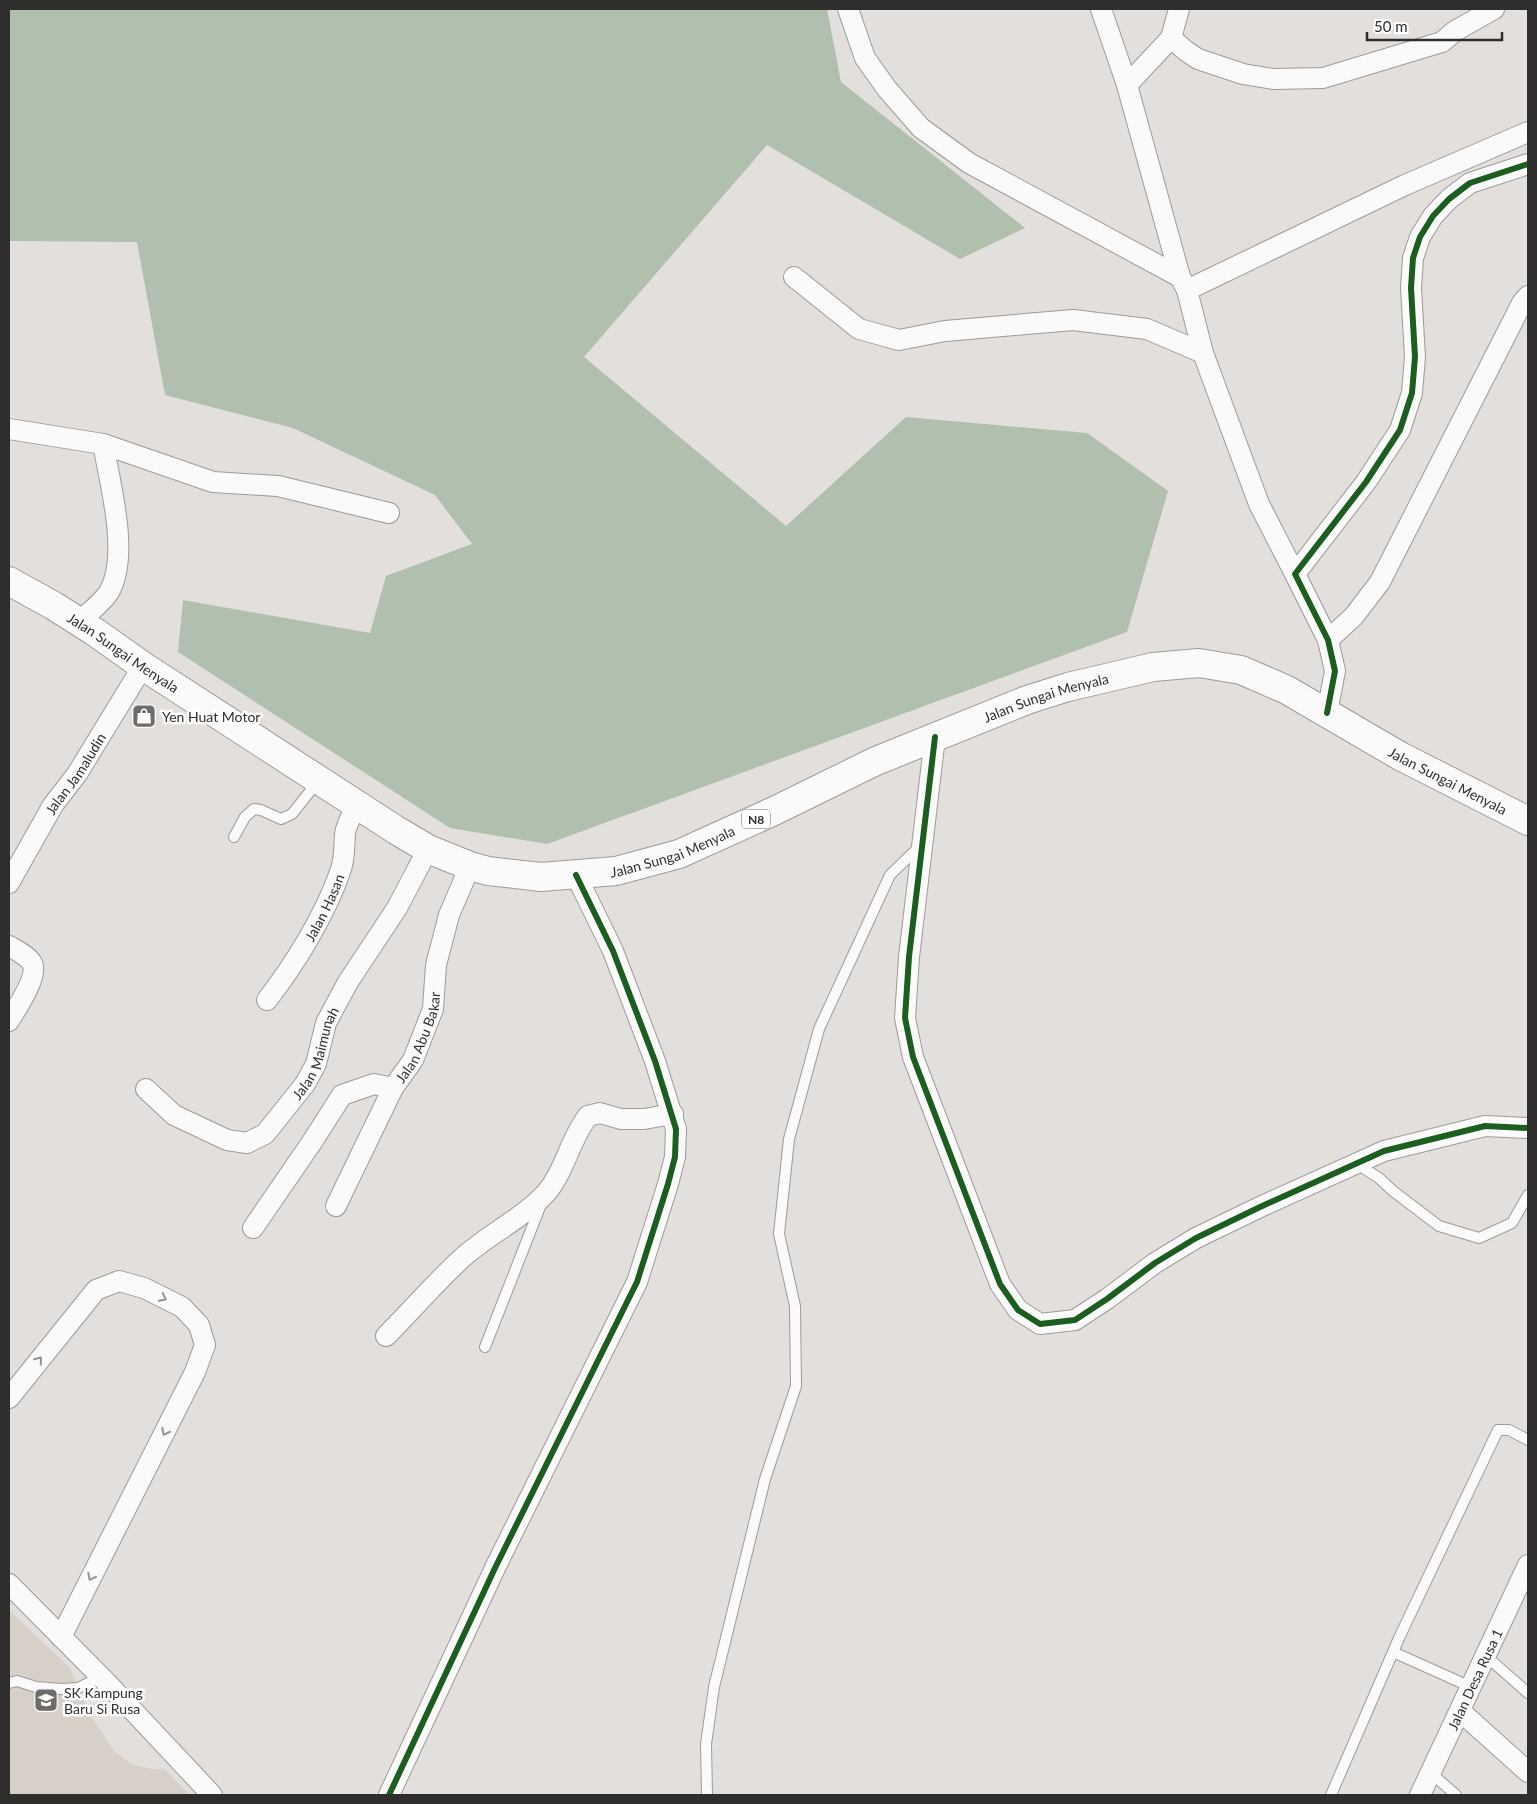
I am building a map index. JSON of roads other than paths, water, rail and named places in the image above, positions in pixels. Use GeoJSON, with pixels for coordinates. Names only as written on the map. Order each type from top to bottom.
{"type":"FeatureCollection","features":[{"type":"Feature","properties":{"kind":"main road","name":"Jalan Sungai Menyala"},"geometry":{"type":"LineString","coordinates":[[9,582],[54,606],[143,666],[319,779],[357,806],[428,849],[470,866],[488,871],[541,876],[576,875],[616,871],[679,854],[774,811],[876,761],[1027,700],[1068,687],[1153,667],[1199,663],[1241,670],[1287,690],[1400,756],[1528,821]]}},
{"type":"Feature","properties":{"kind":"street"},"geometry":{"type":"LineString","coordinates":[[848,9],[865,58],[887,89],[921,128],[969,163],[1184,283]]}},
{"type":"Feature","properties":{"kind":"street"},"geometry":{"type":"LineString","coordinates":[[1101,9],[1127,84],[1204,353],[1259,504],[1328,640],[1335,671],[1326,713]]}},
{"type":"Feature","properties":{"kind":"street"},"geometry":{"type":"LineString","coordinates":[[1127,84],[1171,38],[1179,9]]}},
{"type":"Feature","properties":{"kind":"street"},"geometry":{"type":"LineString","coordinates":[[1171,38],[1198,59],[1243,74],[1273,79],[1323,78],[1442,42],[1455,31],[1494,9]]}},
{"type":"Feature","properties":{"kind":"street"},"geometry":{"type":"LineString","coordinates":[[1184,283],[1528,132]]}},
{"type":"Feature","properties":{"kind":"street"},"geometry":{"type":"LineString","coordinates":[[1295,574],[1366,482],[1400,430],[1412,394],[1415,357],[1411,288],[1413,258],[1420,237],[1449,199],[1470,183],[1528,164]]}},
{"type":"Feature","properties":{"kind":"street"},"geometry":{"type":"LineString","coordinates":[[794,277],[859,329],[899,340],[945,331],[1073,320],[1147,329],[1204,353]]}},
{"type":"Feature","properties":{"kind":"street"},"geometry":{"type":"LineString","coordinates":[[1328,640],[1354,616],[1380,582],[1522,303],[1528,296]]}},
{"type":"Feature","properties":{"kind":"street"},"geometry":{"type":"LineString","coordinates":[[9,428],[103,444],[213,482],[278,486],[389,513]]}},
{"type":"Feature","properties":{"kind":"street"},"geometry":{"type":"LineString","coordinates":[[79,622],[109,592],[116,570],[118,540],[116,513],[103,444]]}},
{"type":"Feature","properties":{"kind":"street","name":"Jalan Jamaludin"},"geometry":{"type":"LineString","coordinates":[[9,883],[54,805],[77,774],[143,666]]}},
{"type":"Feature","properties":{"kind":"street"},"geometry":{"type":"LineString","coordinates":[[935,737],[909,958],[905,1018],[913,1057],[1000,1284],[1018,1310],[1040,1324],[1075,1320],[1155,1263],[1196,1238],[1384,1151],[1485,1126],[1528,1128]]}},
{"type":"Feature","properties":{"kind":"street","name":"Jalan Hasan"},"geometry":{"type":"LineString","coordinates":[[267,1000],[284,977],[334,889],[346,848],[345,833],[357,806]]}},
{"type":"Feature","properties":{"kind":"street","name":"Jalan Maimunah"},"geometry":{"type":"LineString","coordinates":[[146,1089],[174,1115],[227,1140],[248,1143],[265,1134],[305,1084],[316,1064],[326,1022],[348,982],[397,908],[428,849]]}},
{"type":"Feature","properties":{"kind":"street","name":"Jalan Abu Bakar"},"geometry":{"type":"LineString","coordinates":[[253,1228],[342,1095],[374,1084],[393,1088],[413,1060],[433,1009],[436,965],[449,915],[470,866]]}},
{"type":"Feature","properties":{"kind":"street"},"geometry":{"type":"LineString","coordinates":[[389,1795],[495,1568],[637,1282],[675,1157],[676,1129],[655,1061],[613,951],[576,875]]}},
{"type":"Feature","properties":{"kind":"street"},"geometry":{"type":"LineString","coordinates":[[9,946],[24,955],[32,963],[34,975],[9,1021]]}},
{"type":"Feature","properties":{"kind":"street"},"geometry":{"type":"LineString","coordinates":[[336,1206],[393,1088]]}},
{"type":"Feature","properties":{"kind":"street"},"geometry":{"type":"LineString","coordinates":[[386,1336],[461,1258],[529,1208],[546,1192],[561,1170],[571,1145],[588,1116],[600,1113],[621,1119],[644,1119],[672,1114]]}},
{"type":"Feature","properties":{"kind":"street"},"geometry":{"type":"LineString","coordinates":[[9,1398],[96,1290],[119,1281],[144,1288],[182,1307],[199,1325],[205,1345],[195,1372],[61,1637]]}},
{"type":"Feature","properties":{"kind":"street","name":"Jalan Desa Rusa 1"},"geometry":{"type":"LineString","coordinates":[[1420,1795],[1526,1575]]}},
{"type":"Feature","properties":{"kind":"street"},"geometry":{"type":"LineString","coordinates":[[9,1584],[101,1677],[212,1795]]}},
{"type":"Feature","properties":{"kind":"street"},"geometry":{"type":"LineString","coordinates":[[1460,1711],[1528,1772]]}},
{"type":"Feature","properties":{"kind":"lane"},"geometry":{"type":"LineString","coordinates":[[234,837],[245,817],[254,809],[282,819],[292,814],[319,779]]}},
{"type":"Feature","properties":{"kind":"lane"},"geometry":{"type":"LineString","coordinates":[[708,1795],[706,1744],[714,1687],[765,1479],[796,1386],[795,1306],[778,1234],[789,1139],[819,1029],[890,875],[923,843]]}},
{"type":"Feature","properties":{"kind":"lane"},"geometry":{"type":"LineString","coordinates":[[1357,1164],[1380,1178],[1393,1191],[1439,1226],[1479,1238],[1512,1223],[1528,1194]]}},
{"type":"Feature","properties":{"kind":"lane"},"geometry":{"type":"LineString","coordinates":[[485,1347],[546,1192]]}},
{"type":"Feature","properties":{"kind":"lane"},"geometry":{"type":"LineString","coordinates":[[1331,1795],[1393,1652],[1498,1430],[1509,1430],[1528,1440]]}},
{"type":"Feature","properties":{"kind":"lane"},"geometry":{"type":"LineString","coordinates":[[1393,1652],[1471,1686]]}},
{"type":"Feature","properties":{"kind":"lane"},"geometry":{"type":"LineString","coordinates":[[1486,1656],[1528,1693]]}},
{"type":"Feature","properties":{"kind":"lane"},"geometry":{"type":"LineString","coordinates":[[9,1682],[18,1681],[36,1688],[61,1689],[78,1688],[101,1677]]}},
{"type":"Feature","properties":{"kind":"lane"},"geometry":{"type":"LineString","coordinates":[[1430,1773],[1456,1795]]}},
{"type":"Feature","properties":{"kind":"place","name":"Yen Huat Motor"},"geometry":{"type":"Point","coordinates":[144,716]}},
{"type":"Feature","properties":{"kind":"place","name":"SK Kampung Baru Si Rusa"},"geometry":{"type":"Point","coordinates":[46,1700]}}]}
